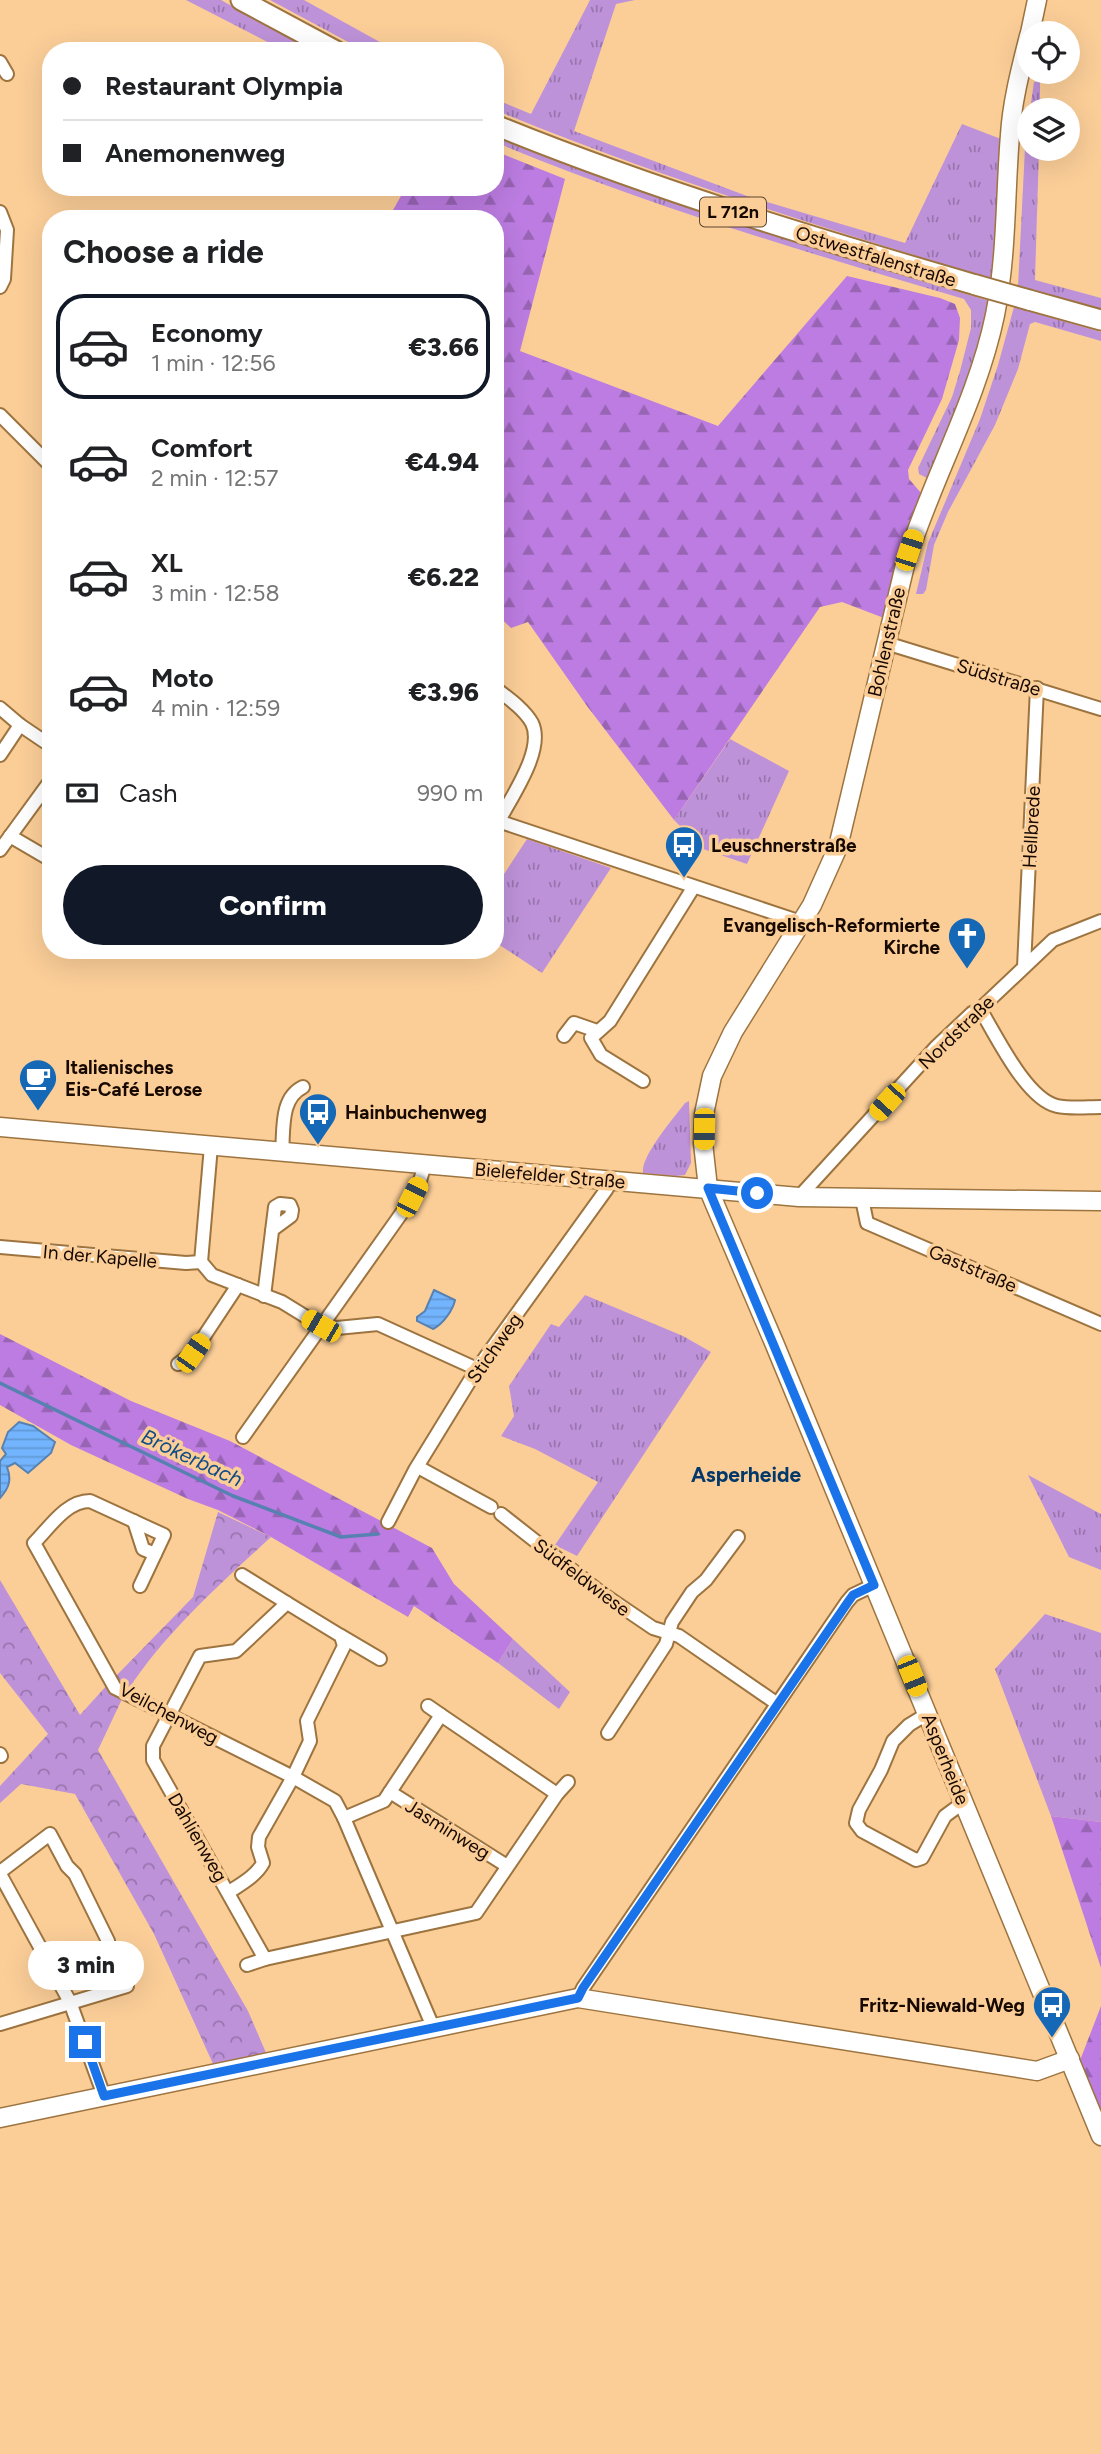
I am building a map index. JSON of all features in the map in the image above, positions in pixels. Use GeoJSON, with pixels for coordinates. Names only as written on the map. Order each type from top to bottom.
{"type":"FeatureCollection","features":[{"type":"Feature","properties":{"kind":"main road"},"geometry":{"type":"LineString","coordinates":[[241,0],[319,42]]}},
{"type":"Feature","properties":{"kind":"main road","name":"Ostwestfalenstraße"},"geometry":{"type":"LineString","coordinates":[[504,129],[678,194],[824,241],[1101,320]]}},
{"type":"Feature","properties":{"kind":"street","name":"Bohlenstraße"},"geometry":{"type":"LineString","coordinates":[[1032,21],[1037,0]]}},
{"type":"Feature","properties":{"kind":"street"},"geometry":{"type":"LineString","coordinates":[[0,62],[7,74]]}},
{"type":"Feature","properties":{"kind":"street","name":"Bohlenstraße"},"geometry":{"type":"LineString","coordinates":[[708,1188],[704,1114],[712,1076],[733,1032],[822,886],[838,847],[891,644],[914,536],[964,416],[984,360],[995,317],[1004,254],[1010,132],[1019,84]]}},
{"type":"Feature","properties":{"kind":"street"},"geometry":{"type":"LineString","coordinates":[[0,212],[7,230],[4,279],[0,287]]}},
{"type":"Feature","properties":{"kind":"street"},"geometry":{"type":"LineString","coordinates":[[0,415],[42,457]]}},
{"type":"Feature","properties":{"kind":"street","name":"Südstraße"},"geometry":{"type":"LineString","coordinates":[[891,644],[1101,709]]}},
{"type":"Feature","properties":{"kind":"street","name":"Hellbrede"},"geometry":{"type":"LineString","coordinates":[[1024,967],[1038,688]]}},
{"type":"Feature","properties":{"kind":"street"},"geometry":{"type":"LineString","coordinates":[[504,696],[523,712],[532,724],[536,737],[530,763],[504,808]]}},
{"type":"Feature","properties":{"kind":"street"},"geometry":{"type":"LineString","coordinates":[[0,708],[42,740]]}},
{"type":"Feature","properties":{"kind":"street"},"geometry":{"type":"LineString","coordinates":[[0,755],[20,725]]}},
{"type":"Feature","properties":{"kind":"street"},"geometry":{"type":"LineString","coordinates":[[0,850],[42,792]]}},
{"type":"Feature","properties":{"kind":"street"},"geometry":{"type":"LineString","coordinates":[[504,822],[801,922]]}},
{"type":"Feature","properties":{"kind":"street"},"geometry":{"type":"LineString","coordinates":[[10,836],[42,855]]}},
{"type":"Feature","properties":{"kind":"street"},"geometry":{"type":"LineString","coordinates":[[594,1034],[610,1021],[693,888]]}},
{"type":"Feature","properties":{"kind":"street","name":"Nordstraße"},"geometry":{"type":"LineString","coordinates":[[799,1197],[937,1046],[972,1013],[980,1009],[1053,940],[1101,921]]}},
{"type":"Feature","properties":{"kind":"street"},"geometry":{"type":"LineString","coordinates":[[980,1009],[1028,1087],[1046,1102],[1058,1107],[1101,1107]]}},
{"type":"Feature","properties":{"kind":"street"},"geometry":{"type":"LineString","coordinates":[[564,1036],[574,1023],[594,1034],[601,1055],[643,1081]]}},
{"type":"Feature","properties":{"kind":"street"},"geometry":{"type":"LineString","coordinates":[[282,1152],[287,1102],[294,1091],[303,1087]]}},
{"type":"Feature","properties":{"kind":"street","name":"Bielefelder Straße"},"geometry":{"type":"LineString","coordinates":[[0,1127],[799,1197],[1101,1201]]}},
{"type":"Feature","properties":{"kind":"street"},"geometry":{"type":"LineString","coordinates":[[211,1146],[201,1262],[212,1275],[282,1303],[321,1326],[337,1328],[378,1324],[477,1369]]}},
{"type":"Feature","properties":{"kind":"street"},"geometry":{"type":"LineString","coordinates":[[243,1437],[412,1197],[425,1164]]}},
{"type":"Feature","properties":{"kind":"street","name":"Stichweg"},"geometry":{"type":"LineString","coordinates":[[388,1522],[477,1369],[611,1181]]}},
{"type":"Feature","properties":{"kind":"street","name":"Asperheide"},"geometry":{"type":"LineString","coordinates":[[708,1188],[1101,2136]]}},
{"type":"Feature","properties":{"kind":"street","name":"Gaststraße"},"geometry":{"type":"LineString","coordinates":[[862,1199],[867,1223],[1101,1324]]}},
{"type":"Feature","properties":{"kind":"street"},"geometry":{"type":"LineString","coordinates":[[264,1296],[272,1230]]}},
{"type":"Feature","properties":{"kind":"street","name":"In der Kapelle"},"geometry":{"type":"LineString","coordinates":[[0,1247],[186,1263],[201,1262]]}},
{"type":"Feature","properties":{"kind":"street"},"geometry":{"type":"LineString","coordinates":[[178,1364],[193,1353],[238,1285]]}},
{"type":"Feature","properties":{"kind":"street","name":"Südfeldwiese"},"geometry":{"type":"LineString","coordinates":[[418,1467],[496,1511],[600,1592],[653,1628],[679,1636],[776,1703]]}},
{"type":"Feature","properties":{"kind":"street","name":"Veilchenweg"},"geometry":{"type":"LineString","coordinates":[[155,1554],[164,1535],[90,1501],[80,1501],[69,1507],[34,1543],[115,1688],[293,1777],[335,1801],[433,2027]]}},
{"type":"Feature","properties":{"kind":"street"},"geometry":{"type":"LineString","coordinates":[[134,1521],[143,1549],[155,1554],[140,1586]]}},
{"type":"Feature","properties":{"kind":"street"},"geometry":{"type":"LineString","coordinates":[[608,1733],[666,1644],[667,1632],[692,1592],[706,1580],[738,1537]]}},
{"type":"Feature","properties":{"kind":"street"},"geometry":{"type":"LineString","coordinates":[[242,1575],[380,1659]]}},
{"type":"Feature","properties":{"kind":"street"},"geometry":{"type":"LineString","coordinates":[[578,1998],[776,1703],[853,1595],[874,1585]]}},
{"type":"Feature","properties":{"kind":"street","name":"Dahlienweg"},"geometry":{"type":"LineString","coordinates":[[265,1959],[153,1760],[153,1746],[200,1656],[236,1651],[287,1603]]}},
{"type":"Feature","properties":{"kind":"street"},"geometry":{"type":"LineString","coordinates":[[229,1892],[260,1869],[263,1863],[258,1847],[259,1837],[310,1741],[307,1721],[344,1646],[341,1636]]}},
{"type":"Feature","properties":{"kind":"street"},"geometry":{"type":"LineString","coordinates":[[428,1706],[557,1794]]}},
{"type":"Feature","properties":{"kind":"street"},"geometry":{"type":"LineString","coordinates":[[927,1714],[909,1724],[893,1741],[859,1810],[856,1823],[862,1831],[916,1860],[922,1858],[945,1816],[964,1802]]}},
{"type":"Feature","properties":{"kind":"street"},"geometry":{"type":"LineString","coordinates":[[344,1818],[384,1801],[441,1715]]}},
{"type":"Feature","properties":{"kind":"street"},"geometry":{"type":"LineString","coordinates":[[247,1965],[476,1913],[557,1794],[568,1782]]}},
{"type":"Feature","properties":{"kind":"street","name":"Jasminweg"},"geometry":{"type":"LineString","coordinates":[[390,1792],[507,1866]]}},
{"type":"Feature","properties":{"kind":"street"},"geometry":{"type":"LineString","coordinates":[[0,2024],[70,2002],[127,1986],[75,1874],[67,1866],[50,1834],[0,1873],[70,2002],[104,2096]]}},
{"type":"Feature","properties":{"kind":"street"},"geometry":{"type":"LineString","coordinates":[[0,2118],[578,1998],[1037,2071],[1070,2059]]}},
{"type":"Feature","properties":{"kind":"green space"},"geometry":{"type":"Polygon","coordinates":[[[186,0],[221,0],[297,42],[268,42],[186,0]]]}},
{"type":"Feature","properties":{"kind":"green space"},"geometry":{"type":"Polygon","coordinates":[[[270,0],[304,0],[380,42],[348,42],[270,0]]]}},
{"type":"Feature","properties":{"kind":"green space"},"geometry":{"type":"Polygon","coordinates":[[[590,0],[635,0],[616,4],[574,131],[747,196],[905,243],[962,124],[1001,139],[992,279],[804,221],[617,157],[504,114],[504,103],[531,114],[590,0]]]}},
{"type":"Feature","properties":{"kind":"green space"},"geometry":{"type":"Polygon","coordinates":[[[1034,84],[1040,84],[1040,98],[1032,98],[1034,84]]]}},
{"type":"Feature","properties":{"kind":"green space"},"geometry":{"type":"Polygon","coordinates":[[[504,140],[617,183],[741,225],[990,301],[961,402],[927,478],[919,474],[918,468],[952,397],[971,328],[971,310],[964,299],[787,246],[504,146],[504,140]]]}},
{"type":"Feature","properties":{"kind":"green space"},"geometry":{"type":"Polygon","coordinates":[[[504,155],[565,179],[520,351],[718,426],[847,276],[955,304],[960,318],[959,340],[942,399],[908,470],[909,479],[921,493],[901,545],[884,618],[842,602],[820,607],[674,820],[587,706],[528,622],[511,628],[504,621],[504,210],[393,210],[401,196],[504,196],[504,155]]]}},
{"type":"Feature","properties":{"kind":"green space"},"geometry":{"type":"Polygon","coordinates":[[[1024,161],[1039,161],[1035,280],[1101,298],[1101,309],[1018,286],[1024,161]]]}},
{"type":"Feature","properties":{"kind":"green space"},"geometry":{"type":"Polygon","coordinates":[[[1014,307],[1101,332],[1101,341],[1035,322],[1030,324],[1018,369],[995,425],[948,512],[934,545],[926,590],[923,594],[916,594],[928,543],[980,419],[1014,307]]]}},
{"type":"Feature","properties":{"kind":"green space"},"geometry":{"type":"Polygon","coordinates":[[[730,739],[789,771],[747,864],[703,849],[674,820],[730,739]]]}},
{"type":"Feature","properties":{"kind":"green space"},"geometry":{"type":"Polygon","coordinates":[[[527,839],[611,868],[542,973],[504,948],[504,874],[527,839]]]}},
{"type":"Feature","properties":{"kind":"green space"},"geometry":{"type":"Polygon","coordinates":[[[689,1101],[691,1163],[685,1175],[643,1173],[653,1147],[689,1101]]]}},
{"type":"Feature","properties":{"kind":"green space"},"geometry":{"type":"Polygon","coordinates":[[[585,1295],[683,1336],[711,1352],[577,1556],[555,1545],[598,1482],[535,1449],[501,1436],[514,1416],[509,1386],[551,1324],[559,1327],[585,1295]]]}},
{"type":"Feature","properties":{"kind":"green space"},"geometry":{"type":"Polygon","coordinates":[[[0,1334],[131,1401],[230,1441],[432,1548],[454,1584],[513,1639],[498,1663],[414,1606],[408,1617],[271,1537],[218,1510],[71,1445],[0,1405],[0,1334]]]}},
{"type":"Feature","properties":{"kind":"green space"},"geometry":{"type":"Polygon","coordinates":[[[1028,1475],[1101,1514],[1101,1570],[1069,1557],[1028,1475]]]}},
{"type":"Feature","properties":{"kind":"green space"},"geometry":{"type":"Polygon","coordinates":[[[218,1512],[271,1537],[176,1628],[128,1690],[116,1676],[193,1597],[218,1512]]]}},
{"type":"Feature","properties":{"kind":"green space"},"geometry":{"type":"Polygon","coordinates":[[[0,1580],[80,1715],[108,1684],[113,1693],[122,1699],[98,1750],[248,2011],[267,2055],[214,2066],[154,1934],[75,1794],[21,1784],[0,1803],[0,1786],[48,1734],[0,1673],[0,1580]]]}},
{"type":"Feature","properties":{"kind":"green space"},"geometry":{"type":"Polygon","coordinates":[[[1045,1614],[1101,1633],[1101,1822],[1051,1816],[995,1669],[1045,1614]]]}},
{"type":"Feature","properties":{"kind":"green space"},"geometry":{"type":"Polygon","coordinates":[[[513,1639],[570,1692],[559,1709],[498,1663],[513,1639]]]}},
{"type":"Feature","properties":{"kind":"green space"},"geometry":{"type":"Polygon","coordinates":[[[1051,1816],[1101,1822],[1101,1968],[1051,1816]]]}},
{"type":"Feature","properties":{"kind":"green space"},"geometry":{"type":"Polygon","coordinates":[[[1101,2006],[1101,2118],[1079,2063],[1101,2006]]]}},
{"type":"Feature","properties":{"kind":"water"},"geometry":{"type":"Polygon","coordinates":[[[434,1290],[455,1300],[447,1316],[433,1329],[417,1321],[417,1317],[425,1311],[434,1290]]]}},
{"type":"Feature","properties":{"kind":"water"},"geometry":{"type":"Polygon","coordinates":[[[19,1422],[33,1426],[55,1442],[51,1453],[28,1473],[15,1463],[7,1467],[9,1484],[0,1498],[0,1461],[6,1454],[2,1448],[8,1432],[19,1422]]]}},
{"type":"Feature","properties":{"kind":"waterway","name":"Brökerbach"},"geometry":{"type":"LineString","coordinates":[[0,1383],[233,1496],[341,1537],[378,1534]]}},
{"type":"Feature","properties":{"kind":"place","name":"Leuschnerstraße"},"geometry":{"type":"Point","coordinates":[684,879]}},
{"type":"Feature","properties":{"kind":"place","name":"Evangelisch-Reformierte Kirche"},"geometry":{"type":"Point","coordinates":[967,970]}},
{"type":"Feature","properties":{"kind":"place","name":"Italienisches Eis-Café Lerose"},"geometry":{"type":"Point","coordinates":[38,1112]}},
{"type":"Feature","properties":{"kind":"place","name":"Hainbuchenweg"},"geometry":{"type":"Point","coordinates":[318,1146]}},
{"type":"Feature","properties":{"kind":"place","name":"Fritz-Niewald-Weg"},"geometry":{"type":"Point","coordinates":[1052,2039]}},
{"type":"Feature","properties":{"kind":"district","name":"Asperheide"},"geometry":{"type":"Point","coordinates":[746,1475]}},
{"type":"Feature","properties":{"kind":"route"},"geometry":{"type":"LineString","coordinates":[[85,2042],[104,2096],[578,1998],[776,1703],[853,1595],[874,1585],[708,1188],[757,1193]]}}]}
